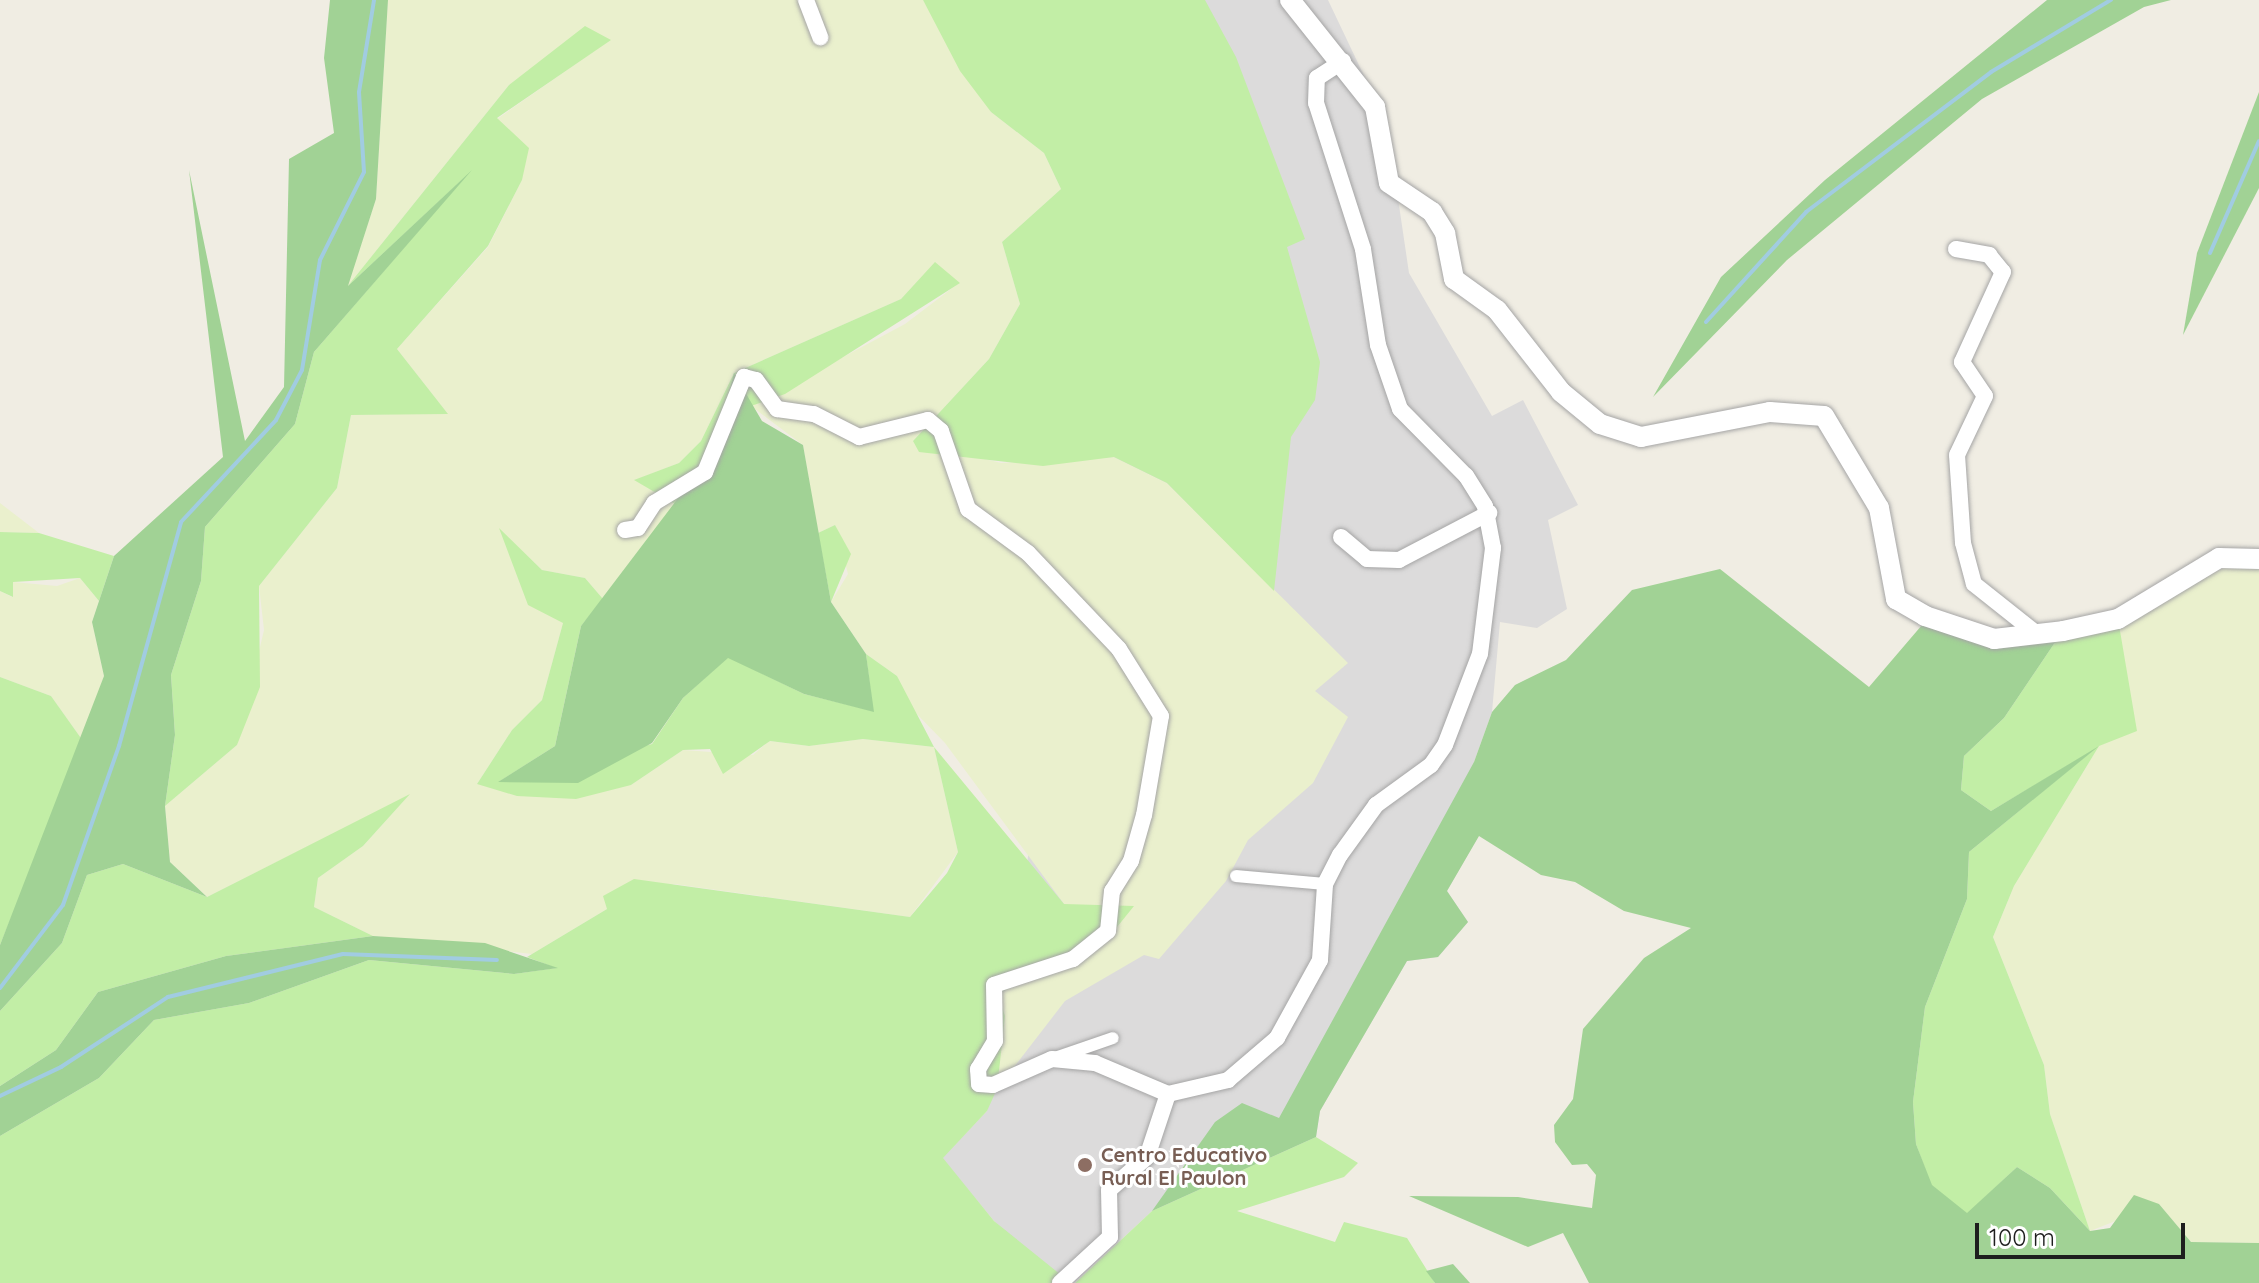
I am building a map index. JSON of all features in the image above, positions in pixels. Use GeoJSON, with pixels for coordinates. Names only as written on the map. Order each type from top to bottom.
{"type":"FeatureCollection","features":[{"type":"Feature","properties":{"kind":"street"},"geometry":{"type":"LineString","coordinates":[[806,0],[820,37]]}},
{"type":"Feature","properties":{"kind":"street"},"geometry":{"type":"LineString","coordinates":[[1290,0],[1343,61],[1383,128],[1389,183],[1432,212],[1445,233],[1454,279],[1497,310],[1581,409],[1641,437],[1770,412],[1824,416],[1879,508],[1896,599],[1957,632],[2037,634],[2118,619],[2219,558],[2259,559]]}},
{"type":"Feature","properties":{"kind":"street"},"geometry":{"type":"LineString","coordinates":[[1052,1059],[1095,1063],[1168,1094],[1228,1080],[1277,1038],[1320,960],[1325,884],[1376,805],[1431,765],[1462,707],[1480,654],[1493,548],[1489,513],[1393,392],[1363,249],[1316,103],[1317,78],[1343,61]]}},
{"type":"Feature","properties":{"kind":"street"},"geometry":{"type":"LineString","coordinates":[[1956,249],[1989,255],[2003,272],[1962,362],[1985,396],[1957,455],[1963,543],[1974,584],[2037,634]]}},
{"type":"Feature","properties":{"kind":"street"},"geometry":{"type":"LineString","coordinates":[[625,530],[638,528],[654,503],[705,472],[744,377],[756,380],[777,409],[814,414],[859,437],[928,420],[953,458],[968,509],[1028,553],[1139,672],[1161,716],[1162,737],[1131,861],[1112,891],[1108,931],[1073,959],[994,985],[995,1041],[978,1069],[979,1084],[993,1085],[1052,1059],[1113,1038]]}},
{"type":"Feature","properties":{"kind":"street"},"geometry":{"type":"LineString","coordinates":[[1341,537],[1367,559],[1399,560],[1489,513]]}},
{"type":"Feature","properties":{"kind":"street"},"geometry":{"type":"LineString","coordinates":[[1236,876],[1325,884]]}},
{"type":"Feature","properties":{"kind":"street"},"geometry":{"type":"LineString","coordinates":[[1060,1283],[1110,1237],[1109,1190],[1147,1157],[1168,1094]]}},
{"type":"Feature","properties":{"kind":"shaded area"},"geometry":{"type":"Polygon","coordinates":[[[1166,0],[1328,0],[1387,124],[1409,273],[1492,416],[1523,400],[1578,505],[1548,520],[1567,609],[1537,628],[1500,622],[1492,712],[1474,762],[1479,835],[1447,891],[1468,922],[1438,957],[1407,961],[1320,1111],[1316,1137],[1152,1211],[1075,1283],[1061,1283],[994,1221],[942,1158],[987,1111],[1166,0]]]}},
{"type":"Feature","properties":{"kind":"green space"},"geometry":{"type":"Polygon","coordinates":[[[330,0],[388,0],[376,199],[348,286],[472,170],[314,352],[295,424],[205,527],[201,581],[171,675],[175,735],[165,806],[170,862],[207,897],[123,864],[87,875],[62,943],[0,1011],[0,945],[104,676],[92,622],[114,556],[223,457],[189,170],[245,441],[284,387],[289,159],[334,133],[324,58],[330,0]]]}},
{"type":"Feature","properties":{"kind":"green space"},"geometry":{"type":"Polygon","coordinates":[[[388,0],[923,0],[991,112],[1044,153],[1061,189],[1002,242],[1020,304],[989,359],[913,441],[1001,463],[1114,457],[1167,483],[1348,663],[1315,691],[1348,717],[1313,783],[1248,840],[1226,881],[1159,959],[1144,955],[1065,1001],[997,1089],[997,994],[1064,904],[945,743],[911,708],[897,676],[866,654],[831,602],[848,574],[835,525],[818,533],[803,445],[751,406],[905,324],[959,283],[935,263],[901,299],[734,373],[701,441],[679,463],[635,480],[675,504],[603,599],[585,578],[542,570],[500,530],[563,623],[542,700],[512,730],[477,784],[631,785],[683,750],[753,755],[769,741],[809,746],[863,739],[934,747],[958,852],[910,917],[674,884],[607,909],[532,954],[373,936],[314,907],[318,878],[363,846],[408,796],[207,897],[170,862],[165,806],[237,745],[264,630],[259,586],[337,488],[351,415],[447,413],[397,349],[488,247],[522,180],[497,119],[610,40],[509,85],[347,287],[376,199],[388,0]]]}},
{"type":"Feature","properties":{"kind":"green space"},"geometry":{"type":"Polygon","coordinates":[[[923,0],[1205,0],[1236,57],[1305,239],[1287,247],[1320,362],[1315,400],[1291,437],[1274,591],[1167,483],[1114,457],[1043,466],[919,452],[913,441],[989,359],[1020,304],[1002,242],[1061,189],[1044,153],[991,112],[960,71],[923,0]]]}},
{"type":"Feature","properties":{"kind":"green space"},"geometry":{"type":"Polygon","coordinates":[[[2047,0],[2171,0],[2144,7],[1982,99],[1787,260],[1653,397],[1721,277],[1825,180],[2047,0]]]}},
{"type":"Feature","properties":{"kind":"green space"},"geometry":{"type":"Polygon","coordinates":[[[585,26],[611,40],[497,118],[529,148],[522,180],[488,246],[397,349],[448,414],[351,415],[337,488],[259,586],[260,687],[237,745],[165,806],[175,735],[171,675],[201,581],[205,527],[295,424],[314,352],[464,178],[347,287],[509,85],[585,26]]]}},
{"type":"Feature","properties":{"kind":"green space"},"geometry":{"type":"Polygon","coordinates":[[[2259,92],[2259,188],[2183,335],[2197,253],[2259,92]]]}},
{"type":"Feature","properties":{"kind":"green space"},"geometry":{"type":"Polygon","coordinates":[[[935,262],[960,283],[785,394],[751,406],[734,374],[718,433],[675,504],[634,480],[679,463],[701,441],[734,373],[901,299],[935,262]]]}},
{"type":"Feature","properties":{"kind":"green space"},"geometry":{"type":"Polygon","coordinates":[[[734,373],[762,421],[803,445],[831,602],[866,654],[874,712],[804,694],[728,658],[683,698],[652,743],[578,783],[498,782],[555,746],[581,626],[685,489],[718,434],[734,373]]]}},
{"type":"Feature","properties":{"kind":"green space"},"geometry":{"type":"Polygon","coordinates":[[[0,503],[39,533],[0,532],[0,503]]]}},
{"type":"Feature","properties":{"kind":"green space"},"geometry":{"type":"Polygon","coordinates":[[[835,525],[851,554],[831,602],[818,533],[835,525]]]}},
{"type":"Feature","properties":{"kind":"green space"},"geometry":{"type":"Polygon","coordinates":[[[499,528],[542,570],[585,578],[603,599],[581,626],[555,746],[500,781],[652,744],[683,698],[728,657],[804,694],[873,711],[866,654],[897,676],[934,747],[863,739],[809,746],[770,741],[723,774],[710,749],[683,750],[631,785],[576,799],[517,796],[477,784],[512,730],[542,700],[563,623],[528,605],[499,528]]]}},
{"type":"Feature","properties":{"kind":"green space"},"geometry":{"type":"Polygon","coordinates":[[[0,532],[39,533],[114,556],[99,601],[80,578],[13,582],[13,597],[0,591],[0,532]]]}},
{"type":"Feature","properties":{"kind":"green space"},"geometry":{"type":"Polygon","coordinates":[[[2236,562],[2259,563],[2259,1243],[2191,1242],[2159,1204],[2090,1231],[2050,1114],[2044,1065],[1993,937],[2014,886],[2099,746],[2118,619],[2236,562]]]}},
{"type":"Feature","properties":{"kind":"green space"},"geometry":{"type":"Polygon","coordinates":[[[1720,569],[1869,687],[1922,625],[1956,636],[2062,632],[2004,718],[1964,756],[1961,790],[1991,811],[2099,746],[1969,852],[1967,899],[1925,1007],[1913,1102],[1916,1144],[1932,1185],[1967,1213],[2017,1167],[2050,1188],[2090,1231],[2110,1228],[2134,1195],[2159,1204],[2191,1242],[2259,1243],[2259,1283],[1589,1283],[1563,1233],[1528,1247],[1409,1196],[1518,1197],[1592,1208],[1596,1175],[1587,1164],[1572,1165],[1555,1142],[1554,1125],[1573,1099],[1583,1029],[1644,958],[1691,928],[1624,911],[1575,882],[1541,875],[1479,836],[1447,891],[1468,922],[1438,957],[1407,961],[1320,1111],[1316,1137],[1152,1211],[1215,1122],[1242,1103],[1279,1118],[1474,762],[1492,712],[1515,685],[1566,660],[1632,590],[1720,569]]]}},
{"type":"Feature","properties":{"kind":"green space"},"geometry":{"type":"Polygon","coordinates":[[[80,578],[99,601],[92,622],[104,676],[83,741],[51,696],[0,677],[0,591],[12,597],[13,582],[57,586],[80,578]]]}},
{"type":"Feature","properties":{"kind":"green space"},"geometry":{"type":"Polygon","coordinates":[[[2118,619],[2137,731],[2099,746],[2014,886],[1993,937],[2044,1065],[2050,1114],[2090,1231],[2050,1188],[2017,1167],[1967,1214],[1931,1185],[1916,1144],[1913,1102],[1925,1007],[1967,899],[1969,852],[2092,751],[1991,811],[1961,790],[1964,756],[2004,718],[2062,632],[2118,619]]]}},
{"type":"Feature","properties":{"kind":"green space"},"geometry":{"type":"Polygon","coordinates":[[[0,677],[51,696],[83,741],[0,945],[0,677]]]}},
{"type":"Feature","properties":{"kind":"green space"},"geometry":{"type":"Polygon","coordinates":[[[934,747],[1064,904],[1134,906],[1109,937],[998,994],[1005,1016],[997,1089],[987,1111],[943,1158],[994,1221],[1071,1283],[0,1283],[0,1136],[99,1078],[154,1020],[249,1003],[369,960],[514,974],[556,968],[527,957],[607,909],[603,896],[634,879],[910,917],[947,873],[958,852],[934,747]]]}},
{"type":"Feature","properties":{"kind":"green space"},"geometry":{"type":"Polygon","coordinates":[[[410,794],[363,846],[318,878],[314,907],[373,936],[226,956],[98,992],[56,1050],[0,1086],[0,1011],[62,943],[87,875],[123,864],[207,897],[410,794]]]}},
{"type":"Feature","properties":{"kind":"green space"},"geometry":{"type":"Polygon","coordinates":[[[373,936],[485,943],[558,968],[514,974],[369,960],[249,1003],[154,1020],[99,1078],[0,1136],[0,1086],[56,1050],[98,992],[226,956],[373,936]]]}},
{"type":"Feature","properties":{"kind":"green space"},"geometry":{"type":"Polygon","coordinates":[[[1316,1137],[1358,1163],[1344,1177],[1237,1211],[1335,1242],[1344,1222],[1407,1238],[1435,1283],[1075,1283],[1152,1211],[1316,1137]]]}},
{"type":"Feature","properties":{"kind":"green space"},"geometry":{"type":"Polygon","coordinates":[[[1453,1264],[1470,1283],[1435,1283],[1426,1271],[1453,1264]]]}},
{"type":"Feature","properties":{"kind":"waterway"},"geometry":{"type":"LineString","coordinates":[[0,988],[63,905],[119,746],[181,522],[276,420],[302,370],[320,260],[364,172],[359,92],[374,0]]}},
{"type":"Feature","properties":{"kind":"waterway"},"geometry":{"type":"LineString","coordinates":[[1706,322],[1806,212],[1991,72],[2111,0]]}},
{"type":"Feature","properties":{"kind":"waterway"},"geometry":{"type":"LineString","coordinates":[[2210,253],[2259,141]]}},
{"type":"Feature","properties":{"kind":"waterway"},"geometry":{"type":"LineString","coordinates":[[0,1096],[61,1067],[168,997],[343,954],[497,960]]}},
{"type":"Feature","properties":{"kind":"place","name":"Centro Educativo Rural El Paulon"},"geometry":{"type":"Point","coordinates":[1085,1165]}}]}
